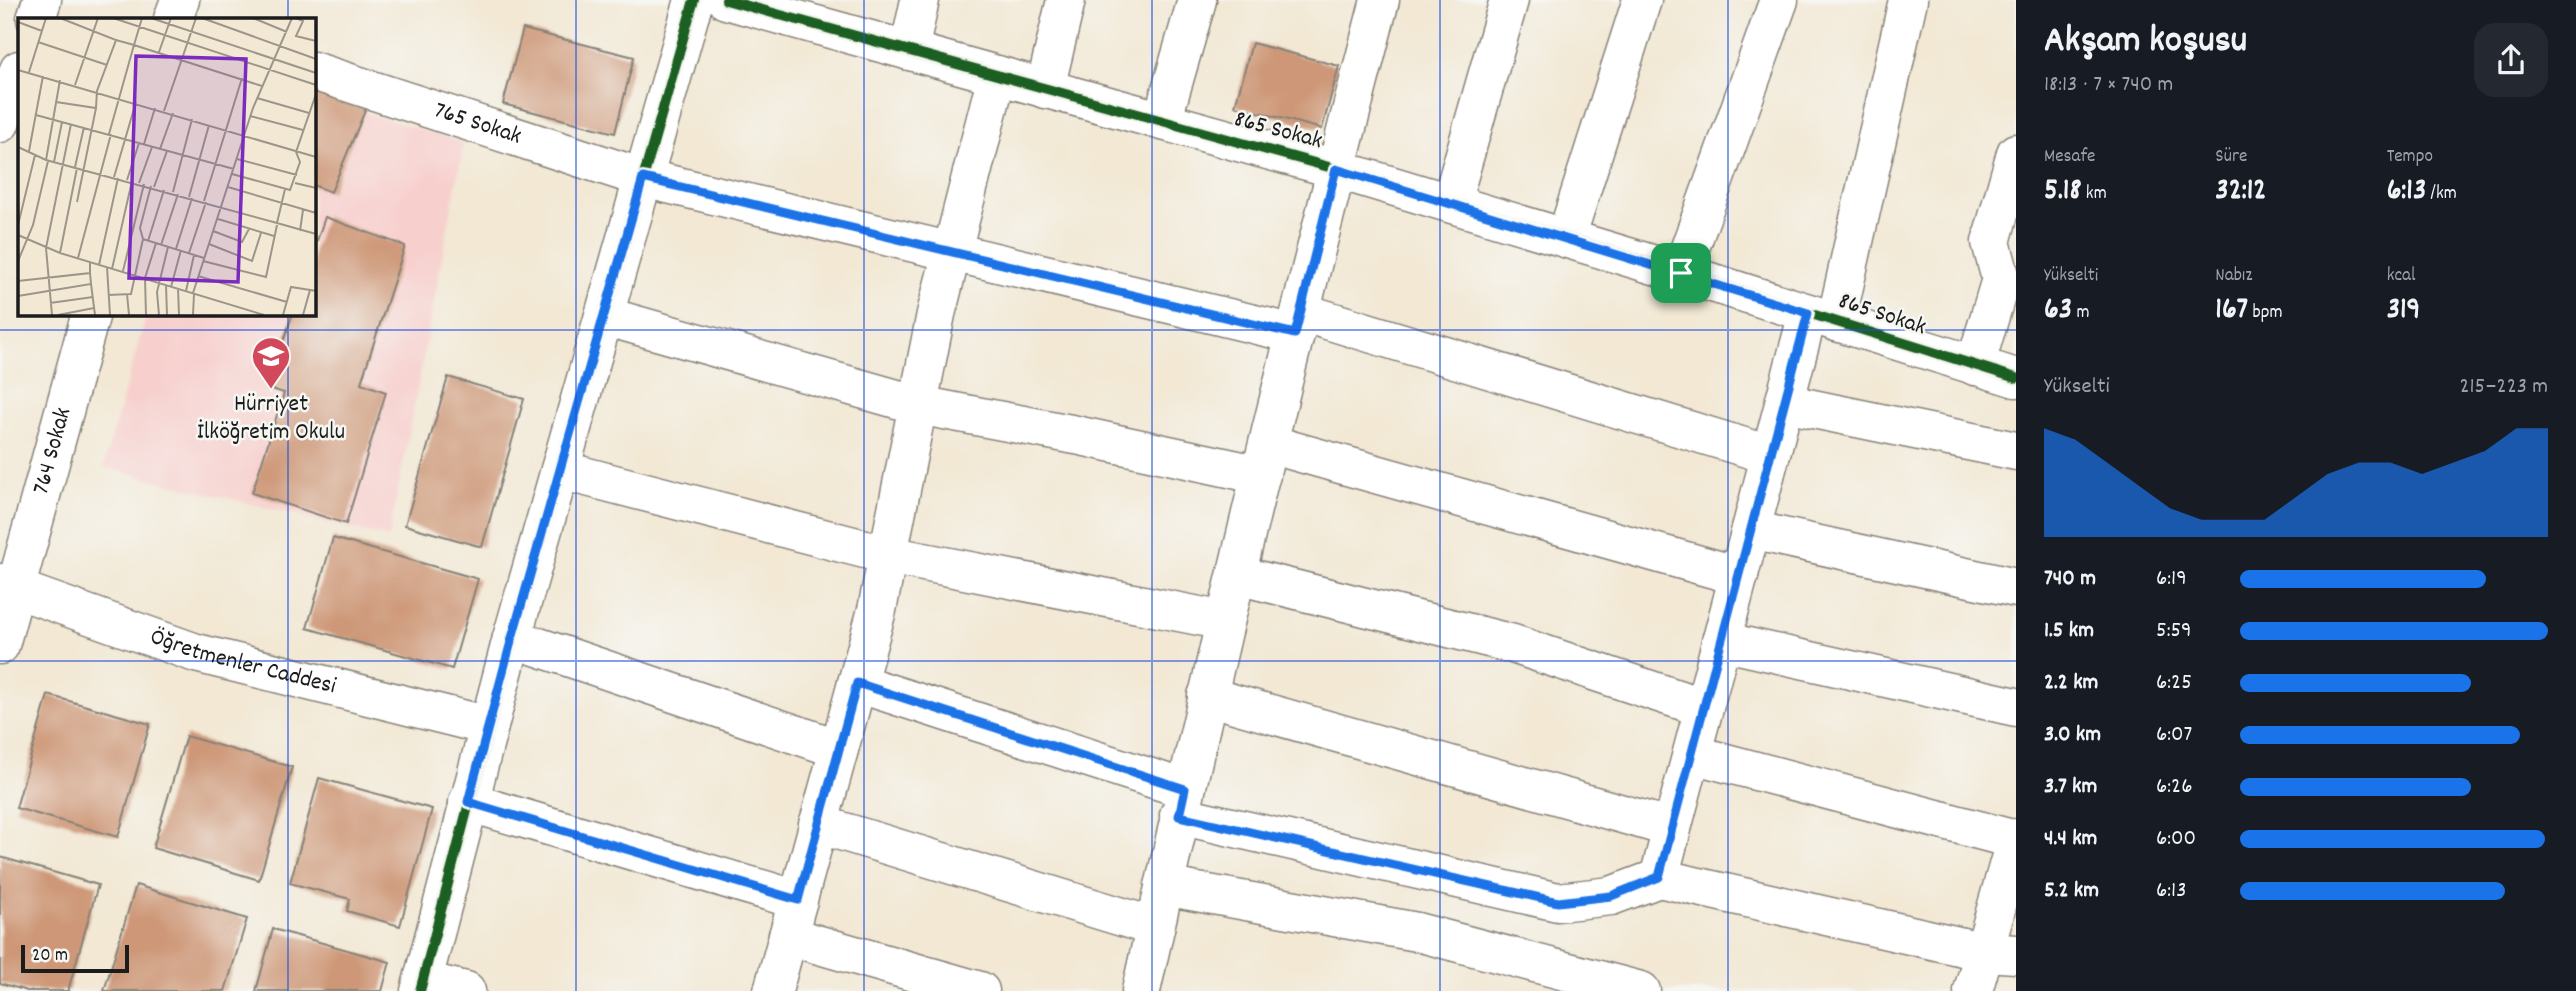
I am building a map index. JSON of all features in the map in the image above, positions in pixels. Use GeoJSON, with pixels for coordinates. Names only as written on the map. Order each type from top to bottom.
{"type":"FeatureCollection","features":[{"type":"Feature","properties":{"kind":"street"},"geometry":{"type":"LineString","coordinates":[[36,18],[42,0]]}},
{"type":"Feature","properties":{"kind":"street"},"geometry":{"type":"LineString","coordinates":[[173,18],[180,0]]}},
{"type":"Feature","properties":{"kind":"street"},"geometry":{"type":"LineString","coordinates":[[466,991],[421,986],[512,638],[694,0]]}},
{"type":"Feature","properties":{"kind":"street","name":"865 Sokak"},"geometry":{"type":"LineString","coordinates":[[726,0],[1336,169],[2016,378]]}},
{"type":"Feature","properties":{"kind":"street"},"geometry":{"type":"LineString","coordinates":[[909,51],[920,0]]}},
{"type":"Feature","properties":{"kind":"street"},"geometry":{"type":"LineString","coordinates":[[1045,89],[1066,0]]}},
{"type":"Feature","properties":{"kind":"street"},"geometry":{"type":"LineString","coordinates":[[1162,121],[1197,0]]}},
{"type":"Feature","properties":{"kind":"street"},"geometry":{"type":"LineString","coordinates":[[1141,991],[1225,621],[1380,0]]}},
{"type":"Feature","properties":{"kind":"street"},"geometry":{"type":"LineString","coordinates":[[1451,204],[1510,0]]}},
{"type":"Feature","properties":{"kind":"street"},"geometry":{"type":"LineString","coordinates":[[1566,238],[1642,0]]}},
{"type":"Feature","properties":{"kind":"street"},"geometry":{"type":"LineString","coordinates":[[1681,273],[1779,0]]}},
{"type":"Feature","properties":{"kind":"street"},"geometry":{"type":"LineString","coordinates":[[1659,877],[1784,403],[1822,318],[1908,0]]}},
{"type":"Feature","properties":{"kind":"street","name":"765 Sokak"},"geometry":{"type":"LineString","coordinates":[[315,72],[643,178],[952,253],[1298,323],[1770,455]]}},
{"type":"Feature","properties":{"kind":"street"},"geometry":{"type":"LineString","coordinates":[[0,123],[18,73]]}},
{"type":"Feature","properties":{"kind":"street"},"geometry":{"type":"LineString","coordinates":[[773,991],[877,610],[936,314],[997,75]]}},
{"type":"Feature","properties":{"kind":"street"},"geometry":{"type":"LineString","coordinates":[[1975,366],[2001,279],[1991,243],[2016,153]]}},
{"type":"Feature","properties":{"kind":"street","name":"764 Sokak"},"geometry":{"type":"LineString","coordinates":[[0,645],[7,586],[90,315]]}},
{"type":"Feature","properties":{"kind":"street"},"geometry":{"type":"LineString","coordinates":[[604,316],[918,405],[1076,435],[1265,459],[1739,576]]}},
{"type":"Feature","properties":{"kind":"street"},"geometry":{"type":"LineString","coordinates":[[1784,403],[2016,451]]}},
{"type":"Feature","properties":{"kind":"street"},"geometry":{"type":"LineString","coordinates":[[560,470],[888,555],[1225,621]]}},
{"type":"Feature","properties":{"kind":"street"},"geometry":{"type":"LineString","coordinates":[[1751,530],[2016,588]]}},
{"type":"Feature","properties":{"kind":"street"},"geometry":{"type":"LineString","coordinates":[[1237,575],[1513,644],[1704,708]]}},
{"type":"Feature","properties":{"kind":"street","name":"Öğretmenler Caddesi"},"geometry":{"type":"LineString","coordinates":[[7,586],[196,653],[489,726]]}},
{"type":"Feature","properties":{"kind":"street"},"geometry":{"type":"LineString","coordinates":[[512,638],[839,749]]}},
{"type":"Feature","properties":{"kind":"street"},"geometry":{"type":"LineString","coordinates":[[1721,641],[2016,707]]}},
{"type":"Feature","properties":{"kind":"street"},"geometry":{"type":"LineString","coordinates":[[857,683],[1182,802],[1558,902],[1611,896],[1659,877],[2000,953]]}},
{"type":"Feature","properties":{"kind":"street"},"geometry":{"type":"LineString","coordinates":[[1207,696],[1672,828]]}},
{"type":"Feature","properties":{"kind":"street"},"geometry":{"type":"LineString","coordinates":[[1692,754],[2016,839],[2000,953],[1973,991]]}},
{"type":"Feature","properties":{"kind":"street"},"geometry":{"type":"LineString","coordinates":[[468,802],[798,900]]}},
{"type":"Feature","properties":{"kind":"street"},"geometry":{"type":"LineString","coordinates":[[818,824],[1155,927]]}},
{"type":"Feature","properties":{"kind":"street"},"geometry":{"type":"LineString","coordinates":[[1164,886],[1417,932],[1641,991]]}},
{"type":"Feature","properties":{"kind":"street"},"geometry":{"type":"LineString","coordinates":[[788,936],[980,991]]}},
{"type":"Feature","properties":{"kind":"shaded area","name":"Hürriyet İlköğretim Okulu"},"geometry":{"type":"Polygon","coordinates":[[[315,97],[464,143],[389,538],[103,467],[146,315],[315,315],[315,97]]]}},
{"type":"Feature","properties":{"kind":"building"},"geometry":{"type":"Polygon","coordinates":[[[523,29],[634,57],[615,133],[503,104],[523,29]]]}},
{"type":"Feature","properties":{"kind":"building"},"geometry":{"type":"Polygon","coordinates":[[[1252,43],[1339,66],[1322,129],[1235,106],[1252,43]]]}},
{"type":"Feature","properties":{"kind":"building"},"geometry":{"type":"Polygon","coordinates":[[[315,87],[367,106],[331,192],[315,186],[315,87]]]}},
{"type":"Feature","properties":{"kind":"building"},"geometry":{"type":"Polygon","coordinates":[[[325,217],[405,246],[361,383],[386,392],[346,524],[252,493],[284,393],[268,388],[292,315],[315,315],[315,247],[325,217]]]}},
{"type":"Feature","properties":{"kind":"building"},"geometry":{"type":"Polygon","coordinates":[[[448,377],[524,399],[482,547],[405,525],[448,377]]]}},
{"type":"Feature","properties":{"kind":"building"},"geometry":{"type":"Polygon","coordinates":[[[333,538],[478,579],[452,669],[307,628],[333,538]]]}},
{"type":"Feature","properties":{"kind":"building"},"geometry":{"type":"Polygon","coordinates":[[[48,695],[150,724],[118,837],[16,808],[48,695]]]}},
{"type":"Feature","properties":{"kind":"building"},"geometry":{"type":"Polygon","coordinates":[[[186,736],[292,767],[259,880],[153,848],[186,736]]]}},
{"type":"Feature","properties":{"kind":"building"},"geometry":{"type":"Polygon","coordinates":[[[319,778],[432,809],[400,926],[347,911],[350,899],[290,883],[319,778]]]}},
{"type":"Feature","properties":{"kind":"building"},"geometry":{"type":"Polygon","coordinates":[[[0,857],[98,885],[68,991],[27,991],[0,983],[0,857]]]}},
{"type":"Feature","properties":{"kind":"building"},"geometry":{"type":"Polygon","coordinates":[[[136,885],[247,919],[225,991],[104,991],[136,885]]]}},
{"type":"Feature","properties":{"kind":"building"},"geometry":{"type":"Polygon","coordinates":[[[273,929],[390,962],[382,991],[256,991],[273,929]]]}},
{"type":"Feature","properties":{"kind":"cycle path"},"geometry":{"type":"LineString","coordinates":[[420,991],[512,638],[694,0]]}},
{"type":"Feature","properties":{"kind":"cycle path"},"geometry":{"type":"LineString","coordinates":[[726,0],[1336,169],[2016,378]]}},
{"type":"Feature","properties":{"kind":"place","name":"Hürriyet İlköğretim Okulu"},"geometry":{"type":"Point","coordinates":[271,390]}},
{"type":"Feature","properties":{"kind":"route"},"geometry":{"type":"LineString","coordinates":[[1336,169],[1681,273],[1808,313],[1659,877],[1640,886],[1611,896],[1558,902],[1179,816],[1185,789],[857,683],[798,900],[468,802],[643,178],[1295,334],[1336,169]]}}]}
